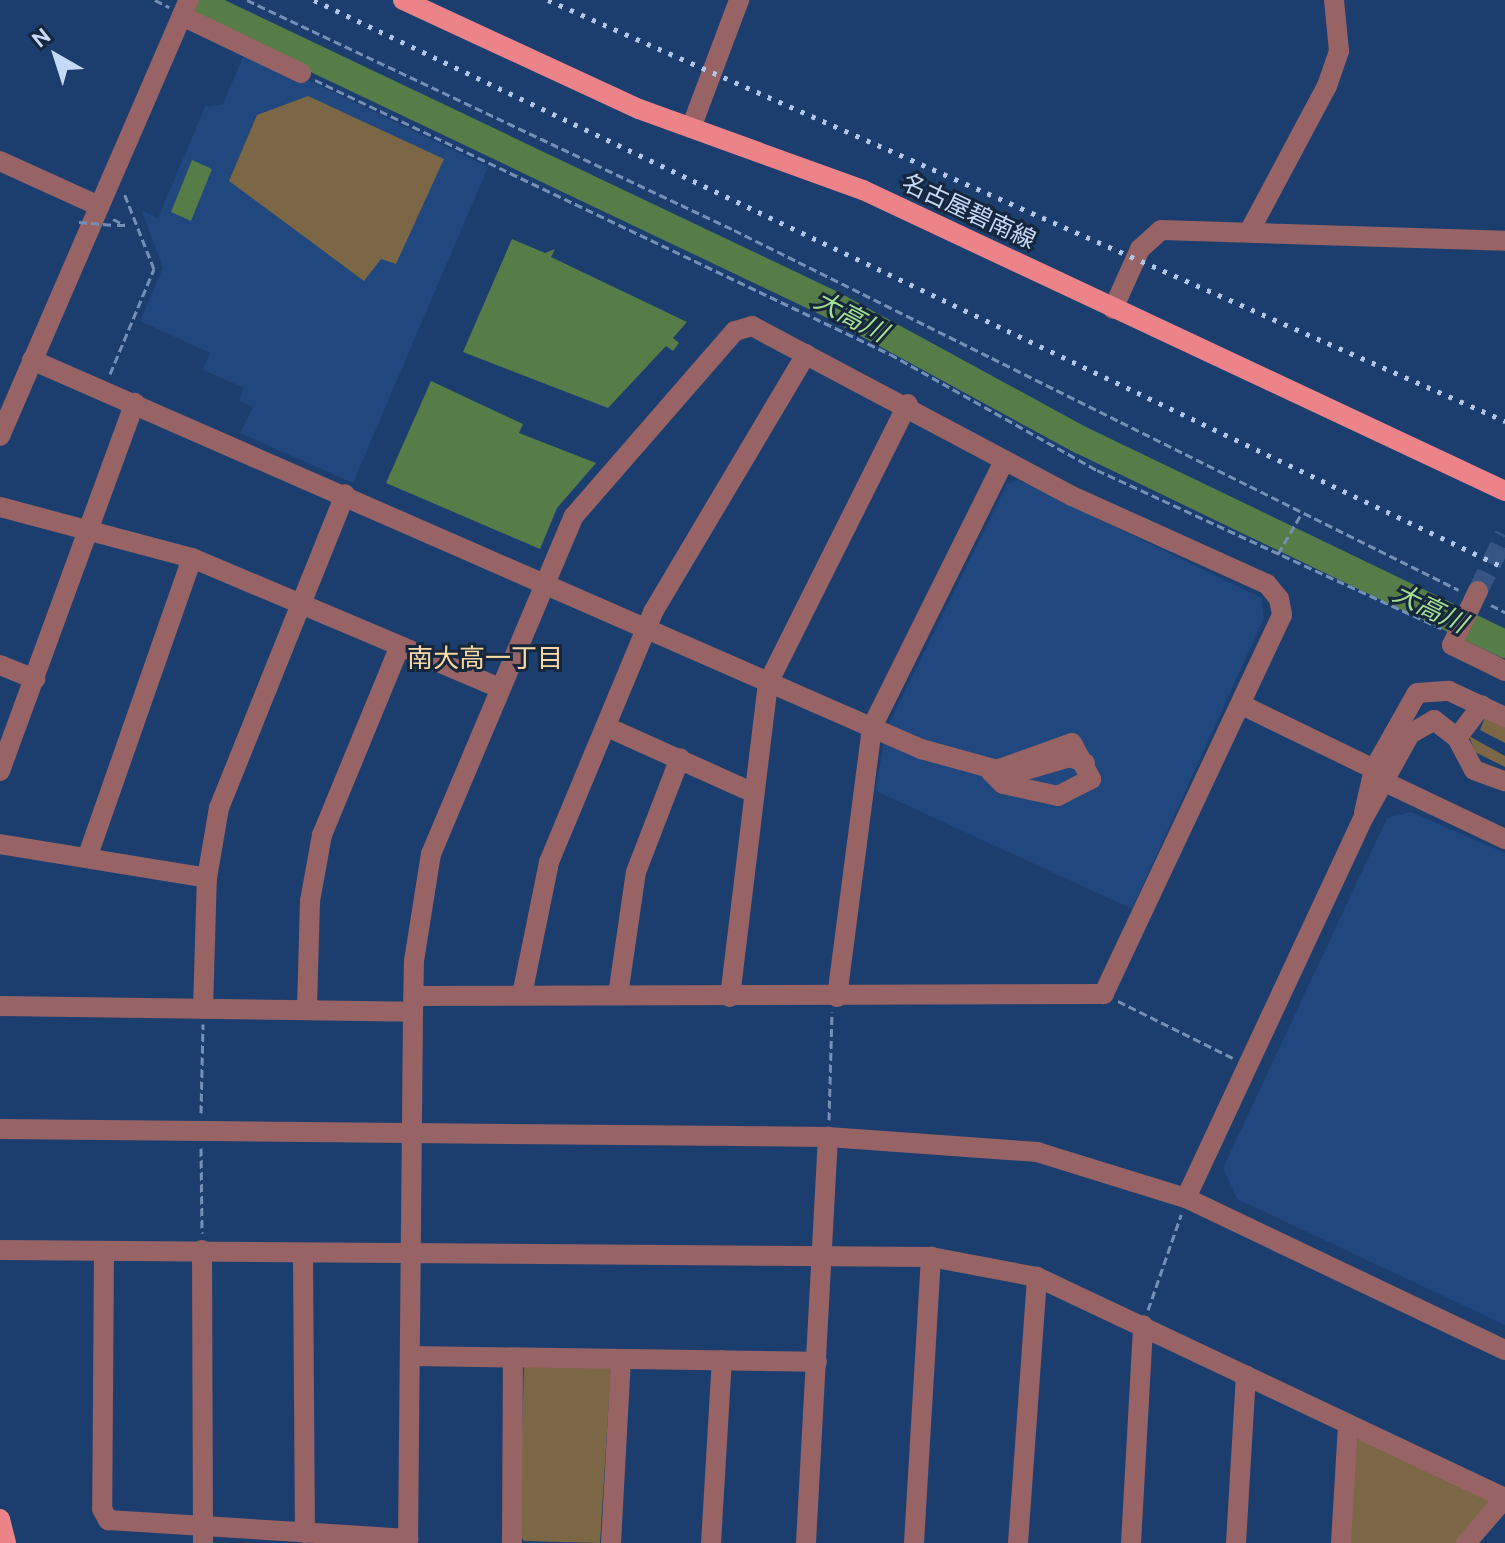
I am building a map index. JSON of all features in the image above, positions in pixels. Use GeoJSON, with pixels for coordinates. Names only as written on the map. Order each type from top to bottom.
{"type":"FeatureCollection","features":[{"type":"Feature","properties":{"kind":"main road","name":"名古屋碧南線"},"geometry":{"type":"LineString","coordinates":[[403,0],[691,128],[863,190],[1505,491]]}},
{"type":"Feature","properties":{"kind":"main road"},"geometry":{"type":"LineString","coordinates":[[0,1519],[6,1543]]}},
{"type":"Feature","properties":{"kind":"street"},"geometry":{"type":"LineString","coordinates":[[691,128],[739,0]]}},
{"type":"Feature","properties":{"kind":"street"},"geometry":{"type":"LineString","coordinates":[[1249,232],[1327,86],[1339,51],[1334,0]]}},
{"type":"Feature","properties":{"kind":"street"},"geometry":{"type":"LineString","coordinates":[[0,436],[186,7],[301,73]]}},
{"type":"Feature","properties":{"kind":"street"},"geometry":{"type":"LineString","coordinates":[[0,161],[99,206]]}},
{"type":"Feature","properties":{"kind":"street"},"geometry":{"type":"LineString","coordinates":[[1113,309],[1151,235],[1249,232],[1505,241]]}},
{"type":"Feature","properties":{"kind":"street"},"geometry":{"type":"LineString","coordinates":[[0,1006],[307,1008],[413,1004],[522,995],[837,997],[1104,994],[1282,615],[1267,584],[1004,461],[908,404],[752,326],[735,331],[574,516],[498,687],[431,854],[413,1004],[408,1541],[305,1533],[203,1536],[108,1520],[102,1509],[104,1252]]}},
{"type":"Feature","properties":{"kind":"street"},"geometry":{"type":"LineString","coordinates":[[522,995],[549,862],[646,628],[806,354]]}},
{"type":"Feature","properties":{"kind":"street"},"geometry":{"type":"LineString","coordinates":[[32,360],[544,579],[768,683],[991,772],[1003,784],[1058,796],[1086,785],[1085,763],[1072,743],[991,772]]}},
{"type":"Feature","properties":{"kind":"street"},"geometry":{"type":"LineString","coordinates":[[0,771],[135,403]]}},
{"type":"Feature","properties":{"kind":"street"},"geometry":{"type":"LineString","coordinates":[[730,997],[768,683],[908,404]]}},
{"type":"Feature","properties":{"kind":"street"},"geometry":{"type":"LineString","coordinates":[[837,997],[872,727],[1004,461]]}},
{"type":"Feature","properties":{"kind":"street"},"geometry":{"type":"LineString","coordinates":[[203,1009],[207,878],[240,746],[345,494]]}},
{"type":"Feature","properties":{"kind":"street"},"geometry":{"type":"LineString","coordinates":[[0,507],[87,533],[192,558],[498,687]]}},
{"type":"Feature","properties":{"kind":"street"},"geometry":{"type":"LineString","coordinates":[[87,858],[192,558]]}},
{"type":"Feature","properties":{"kind":"street"},"geometry":{"type":"LineString","coordinates":[[1473,594],[1452,645],[1505,671]]}},
{"type":"Feature","properties":{"kind":"street"},"geometry":{"type":"LineString","coordinates":[[307,1008],[310,901],[322,835],[400,646]]}},
{"type":"Feature","properties":{"kind":"street"},"geometry":{"type":"LineString","coordinates":[[0,665],[35,679]]}},
{"type":"Feature","properties":{"kind":"street"},"geometry":{"type":"LineString","coordinates":[[1186,1198],[1364,817],[1417,693],[1449,691],[1505,717]]}},
{"type":"Feature","properties":{"kind":"street"},"geometry":{"type":"LineString","coordinates":[[1242,705],[1505,839]]}},
{"type":"Feature","properties":{"kind":"street"},"geometry":{"type":"LineString","coordinates":[[1457,738],[1482,705]]}},
{"type":"Feature","properties":{"kind":"street"},"geometry":{"type":"LineString","coordinates":[[1380,776],[1421,723],[1434,720],[1457,738],[1474,770],[1505,781]]}},
{"type":"Feature","properties":{"kind":"street"},"geometry":{"type":"LineString","coordinates":[[607,727],[754,793]]}},
{"type":"Feature","properties":{"kind":"street"},"geometry":{"type":"LineString","coordinates":[[618,995],[636,872],[680,758]]}},
{"type":"Feature","properties":{"kind":"street"},"geometry":{"type":"LineString","coordinates":[[0,844],[207,878]]}},
{"type":"Feature","properties":{"kind":"street"},"geometry":{"type":"LineString","coordinates":[[0,1129],[828,1137],[1037,1152],[1186,1198],[1505,1350]]}},
{"type":"Feature","properties":{"kind":"street"},"geometry":{"type":"LineString","coordinates":[[806,1543],[824,1258],[828,1137]]}},
{"type":"Feature","properties":{"kind":"street"},"geometry":{"type":"LineString","coordinates":[[0,1250],[931,1257],[1037,1277],[1505,1498],[1466,1543]]}},
{"type":"Feature","properties":{"kind":"street"},"geometry":{"type":"LineString","coordinates":[[202,1250],[203,1536]]}},
{"type":"Feature","properties":{"kind":"street"},"geometry":{"type":"LineString","coordinates":[[303,1253],[305,1533]]}},
{"type":"Feature","properties":{"kind":"street"},"geometry":{"type":"LineString","coordinates":[[914,1543],[931,1257]]}},
{"type":"Feature","properties":{"kind":"street"},"geometry":{"type":"LineString","coordinates":[[1018,1543],[1037,1277]]}},
{"type":"Feature","properties":{"kind":"street"},"geometry":{"type":"LineString","coordinates":[[1131,1543],[1143,1325]]}},
{"type":"Feature","properties":{"kind":"street"},"geometry":{"type":"LineString","coordinates":[[411,1356],[817,1362]]}},
{"type":"Feature","properties":{"kind":"street"},"geometry":{"type":"LineString","coordinates":[[512,1543],[513,1358]]}},
{"type":"Feature","properties":{"kind":"street"},"geometry":{"type":"LineString","coordinates":[[611,1543],[621,1360]]}},
{"type":"Feature","properties":{"kind":"street"},"geometry":{"type":"LineString","coordinates":[[711,1543],[722,1360]]}},
{"type":"Feature","properties":{"kind":"street"},"geometry":{"type":"LineString","coordinates":[[1236,1543],[1246,1375]]}},
{"type":"Feature","properties":{"kind":"street"},"geometry":{"type":"LineString","coordinates":[[1341,1543],[1348,1424]]}},
{"type":"Feature","properties":{"kind":"path"},"geometry":{"type":"LineString","coordinates":[[247,0],[748,237],[1300,515],[1473,594],[1505,612]]}},
{"type":"Feature","properties":{"kind":"path"},"geometry":{"type":"LineString","coordinates":[[301,73],[890,354],[1097,470],[1449,632]]}},
{"type":"Feature","properties":{"kind":"path"},"geometry":{"type":"LineString","coordinates":[[103,389],[154,269],[123,189]]}},
{"type":"Feature","properties":{"kind":"path"},"geometry":{"type":"LineString","coordinates":[[79,222],[123,229],[116,220]]}},
{"type":"Feature","properties":{"kind":"path"},"geometry":{"type":"LineString","coordinates":[[1278,554],[1300,515]]}},
{"type":"Feature","properties":{"kind":"path"},"geometry":{"type":"LineString","coordinates":[[1104,994],[1248,1066]]}},
{"type":"Feature","properties":{"kind":"path"},"geometry":{"type":"LineString","coordinates":[[828,1137],[837,997]]}},
{"type":"Feature","properties":{"kind":"path"},"geometry":{"type":"LineString","coordinates":[[1143,1325],[1186,1198]]}},
{"type":"Feature","properties":{"kind":"shaded area"},"geometry":{"type":"Polygon","coordinates":[[[246,50],[488,167],[353,483],[240,433],[253,407],[239,401],[244,388],[203,370],[210,353],[140,321],[163,268],[142,211],[158,218],[205,107],[223,104],[246,50]]]}},
{"type":"Feature","properties":{"kind":"shaded area"},"geometry":{"type":"Polygon","coordinates":[[[308,96],[444,159],[396,264],[381,259],[364,281],[229,181],[257,115],[308,96]]]}},
{"type":"Feature","properties":{"kind":"shaded area"},"geometry":{"type":"Polygon","coordinates":[[[192,160],[212,169],[191,221],[171,212],[192,160]]]}},
{"type":"Feature","properties":{"kind":"shaded area"},"geometry":{"type":"Polygon","coordinates":[[[512,239],[545,253],[555,249],[551,257],[687,322],[673,338],[679,343],[673,351],[666,346],[608,408],[463,352],[512,239]]]}},
{"type":"Feature","properties":{"kind":"shaded area"},"geometry":{"type":"Polygon","coordinates":[[[431,381],[523,424],[519,433],[596,463],[557,508],[540,549],[386,483],[431,381]]]}},
{"type":"Feature","properties":{"kind":"shaded area"},"geometry":{"type":"Polygon","coordinates":[[[1018,480],[1262,598],[1264,618],[1132,909],[876,791],[885,732],[1007,484],[1018,480]]]}},
{"type":"Feature","properties":{"kind":"shaded area"},"geometry":{"type":"Polygon","coordinates":[[[1485,717],[1505,724],[1505,743],[1480,730],[1485,717]]]}},
{"type":"Feature","properties":{"kind":"shaded area"},"geometry":{"type":"Polygon","coordinates":[[[1469,736],[1505,756],[1505,767],[1475,752],[1469,736]]]}},
{"type":"Feature","properties":{"kind":"shaded area"},"geometry":{"type":"Polygon","coordinates":[[[1411,812],[1505,853],[1505,1325],[1237,1199],[1223,1168],[1387,818],[1411,812]]]}},
{"type":"Feature","properties":{"kind":"shaded area"},"geometry":{"type":"Polygon","coordinates":[[[524,1365],[611,1367],[600,1543],[524,1541],[519,1534],[524,1365]]]}},
{"type":"Feature","properties":{"kind":"shaded area"},"geometry":{"type":"Polygon","coordinates":[[[1362,1437],[1488,1498],[1490,1505],[1456,1543],[1347,1543],[1353,1442],[1362,1437]]]}},
{"type":"Feature","properties":{"kind":"waterway","name":"大高川"},"geometry":{"type":"LineString","coordinates":[[192,0],[833,305],[1081,440],[1505,644]]}},
{"type":"Feature","properties":{"kind":"tunnel"},"geometry":{"type":"LineString","coordinates":[[1478,591],[1505,535]]}},
{"type":"Feature","properties":{"kind":"railway"},"geometry":{"type":"LineString","coordinates":[[314,0],[1505,568]]}},
{"type":"Feature","properties":{"kind":"railway"},"geometry":{"type":"LineString","coordinates":[[548,0],[1505,421]]}},
{"type":"Feature","properties":{"kind":"district","name":"南大高一丁目"},"geometry":{"type":"Point","coordinates":[485,658]}}]}
